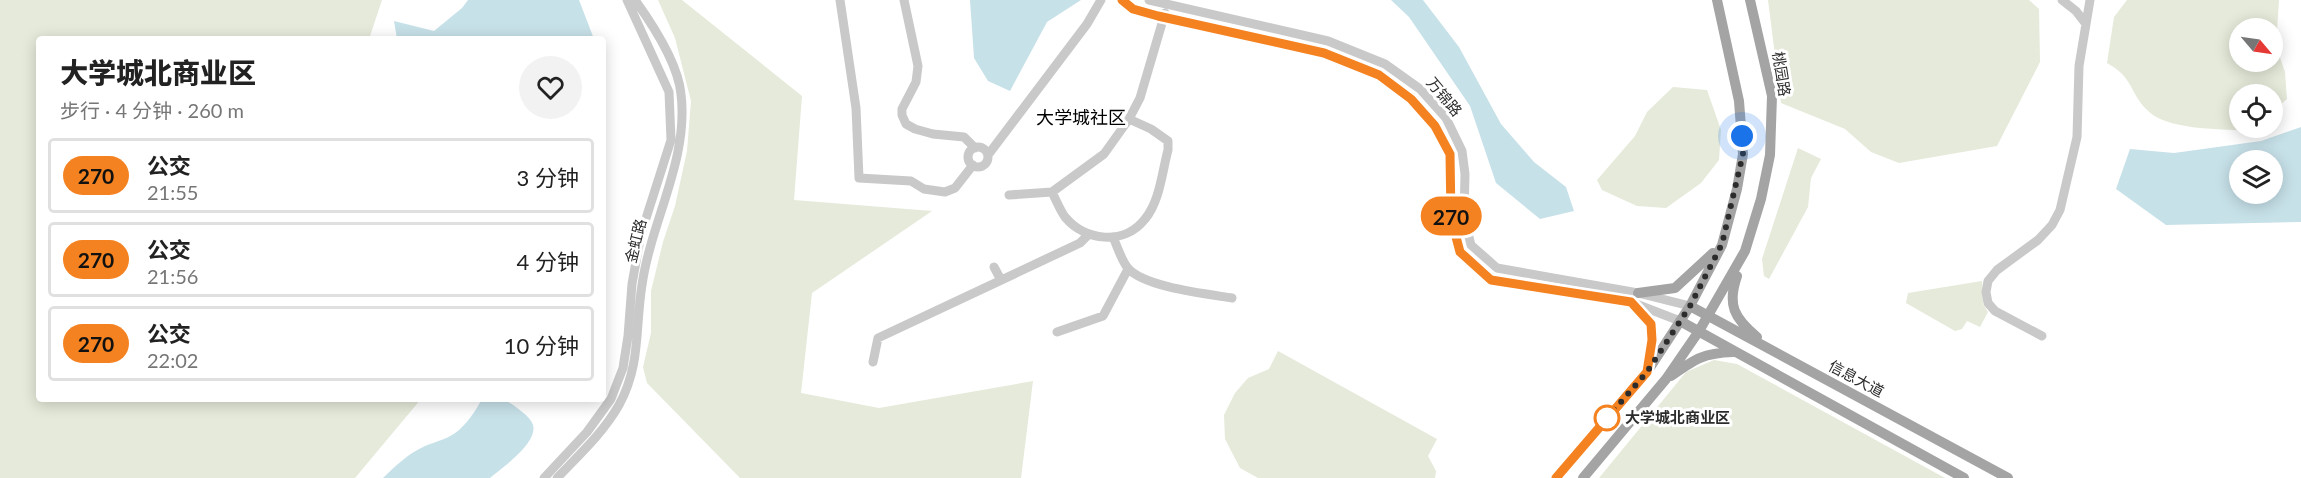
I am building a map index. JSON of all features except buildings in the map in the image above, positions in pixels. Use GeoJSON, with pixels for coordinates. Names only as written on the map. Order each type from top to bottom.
{"type":"FeatureCollection","features":[{"type":"Feature","properties":{"kind":"main road"},"geometry":{"type":"LineString","coordinates":[[1556,478],[1647,372],[1690,306],[1722,244],[1743,154],[1739,101],[1717,0]]}},
{"type":"Feature","properties":{"kind":"main road","name":"桃园路"},"geometry":{"type":"LineString","coordinates":[[1666,380],[1699,331],[1746,251],[1761,199],[1770,155],[1772,105],[1762,47],[1750,0]]}},
{"type":"Feature","properties":{"kind":"main road"},"geometry":{"type":"LineString","coordinates":[[1635,297],[1675,288],[1722,244]]}},
{"type":"Feature","properties":{"kind":"main road"},"geometry":{"type":"LineString","coordinates":[[1746,251],[1732,289],[1734,309],[1739,322],[1776,352]]}},
{"type":"Feature","properties":{"kind":"main road","name":"信息大道"},"geometry":{"type":"LineString","coordinates":[[1690,306],[2008,478]]}},
{"type":"Feature","properties":{"kind":"main road"},"geometry":{"type":"LineString","coordinates":[[1680,321],[1964,478]]}},
{"type":"Feature","properties":{"kind":"main road"},"geometry":{"type":"LineString","coordinates":[[1583,478],[1666,380],[1695,360],[1711,353],[1733,352]]}},
{"type":"Feature","properties":{"kind":"street","name":"金虹路"},"geometry":{"type":"LineString","coordinates":[[544,478],[587,432],[611,399],[623,368],[632,284],[641,234],[671,140],[669,92],[627,0]]}},
{"type":"Feature","properties":{"kind":"street","name":"金虹路"},"geometry":{"type":"LineString","coordinates":[[557,478],[597,437],[619,405],[633,372],[639,336],[641,286],[652,236],[681,143],[683,116],[681,91],[669,56],[635,0]]}},
{"type":"Feature","properties":{"kind":"street"},"geometry":{"type":"LineString","coordinates":[[840,0],[856,108],[859,178],[911,181],[924,189],[945,192],[955,188],[973,165]]}},
{"type":"Feature","properties":{"kind":"street"},"geometry":{"type":"LineString","coordinates":[[904,0],[918,66],[916,82],[902,109],[906,124],[933,134],[964,137],[975,148],[981,148],[988,155]]}},
{"type":"Feature","properties":{"kind":"street"},"geometry":{"type":"LineString","coordinates":[[975,148],[969,154],[969,160],[973,165],[982,166],[1087,24],[1101,0]]}},
{"type":"Feature","properties":{"kind":"street","name":"万锦路"},"geometry":{"type":"LineString","coordinates":[[1122,0],[1133,9],[1164,18],[1324,53],[1379,75],[1411,99],[1435,126],[1450,154],[1451,218],[1460,252],[1491,280],[1690,306]]}},
{"type":"Feature","properties":{"kind":"street","name":"万锦路"},"geometry":{"type":"LineString","coordinates":[[1149,0],[1328,41],[1385,64],[1420,89],[1446,118],[1462,151],[1465,174],[1464,217],[1471,245],[1497,268],[1635,297],[1680,321]]}},
{"type":"Feature","properties":{"kind":"street"},"geometry":{"type":"LineString","coordinates":[[2062,0],[2076,11],[2086,24]]}},
{"type":"Feature","properties":{"kind":"street"},"geometry":{"type":"LineString","coordinates":[[2042,336],[1995,311],[1988,303],[1986,292],[1988,281],[1997,270],[2038,240],[2052,225],[2060,210],[2077,137],[2079,66],[2090,0]]}},
{"type":"Feature","properties":{"kind":"street"},"geometry":{"type":"LineString","coordinates":[[1009,195],[1052,192],[1104,154],[1129,119],[1140,98],[1167,5]]}},
{"type":"Feature","properties":{"kind":"street"},"geometry":{"type":"LineString","coordinates":[[1052,192],[1065,217],[1088,235],[1113,237],[1126,234],[1145,221],[1154,206],[1168,150],[1168,141],[1151,129],[1129,119]]}},
{"type":"Feature","properties":{"kind":"street"},"geometry":{"type":"LineString","coordinates":[[873,362],[878,338],[1080,243],[1088,235]]}},
{"type":"Feature","properties":{"kind":"street"},"geometry":{"type":"LineString","coordinates":[[1113,237],[1128,269],[1154,282],[1176,289],[1232,298]]}},
{"type":"Feature","properties":{"kind":"street"},"geometry":{"type":"LineString","coordinates":[[994,267],[1001,280]]}},
{"type":"Feature","properties":{"kind":"street"},"geometry":{"type":"LineString","coordinates":[[1057,332],[1102,316],[1128,269]]}},
{"type":"Feature","properties":{"kind":"street"},"geometry":{"type":"LineString","coordinates":[[1635,297],[1651,324],[1652,340],[1647,372]]}},
{"type":"Feature","properties":{"kind":"green space"},"geometry":{"type":"Polygon","coordinates":[[[0,0],[382,0],[370,36],[36,36],[36,402],[418,402],[355,478],[0,478],[0,0]]]}},
{"type":"Feature","properties":{"kind":"green space"},"geometry":{"type":"Polygon","coordinates":[[[658,0],[682,0],[802,96],[794,200],[932,211],[812,293],[801,393],[879,408],[1033,381],[1021,478],[740,478],[647,383],[643,367],[651,333],[651,291],[675,206],[687,151],[691,101],[675,38],[658,0]]]}},
{"type":"Feature","properties":{"kind":"green space"},"geometry":{"type":"Polygon","coordinates":[[[1768,0],[2029,0],[2039,9],[2040,62],[1997,146],[1899,163],[1871,152],[1845,129],[1781,103],[1768,0]]]}},
{"type":"Feature","properties":{"kind":"green space"},"geometry":{"type":"Polygon","coordinates":[[[2127,0],[2279,0],[2278,18],[2229,18],[2229,72],[2283,72],[2283,66],[2287,99],[2283,102],[2283,84],[2229,84],[2229,130],[2179,125],[2155,116],[2146,109],[2122,74],[2107,63],[2114,17],[2127,0]]]}},
{"type":"Feature","properties":{"kind":"green space"},"geometry":{"type":"Polygon","coordinates":[[[1673,87],[1707,90],[1721,130],[1719,160],[1701,183],[1666,208],[1637,206],[1602,190],[1597,180],[1635,136],[1647,112],[1673,87]]]}},
{"type":"Feature","properties":{"kind":"green space"},"geometry":{"type":"Polygon","coordinates":[[[1798,148],[1821,159],[1811,178],[1808,207],[1769,279],[1764,276],[1762,259],[1798,148]]]}},
{"type":"Feature","properties":{"kind":"green space"},"geometry":{"type":"Polygon","coordinates":[[[1982,281],[1983,304],[1988,312],[1980,327],[1967,321],[1962,329],[1955,331],[1906,303],[1908,293],[1982,281]]]}},
{"type":"Feature","properties":{"kind":"green space"},"geometry":{"type":"Polygon","coordinates":[[[1278,351],[1437,439],[1428,456],[1436,471],[1435,478],[1258,478],[1240,468],[1225,439],[1224,415],[1235,393],[1248,378],[1269,369],[1278,351]]]}},
{"type":"Feature","properties":{"kind":"green space"},"geometry":{"type":"Polygon","coordinates":[[[1714,360],[1737,364],[1945,478],[1599,478],[1686,372],[1714,360]]]}},
{"type":"Feature","properties":{"kind":"water"},"geometry":{"type":"Polygon","coordinates":[[[468,0],[579,0],[593,36],[396,36],[394,21],[434,31],[462,8],[468,0]]]}},
{"type":"Feature","properties":{"kind":"water"},"geometry":{"type":"Polygon","coordinates":[[[970,0],[1081,0],[1047,22],[1010,91],[988,81],[974,58],[970,0]]]}},
{"type":"Feature","properties":{"kind":"water"},"geometry":{"type":"Polygon","coordinates":[[[1391,0],[1423,0],[1459,47],[1501,124],[1534,162],[1566,187],[1574,211],[1540,219],[1496,183],[1470,106],[1409,17],[1391,0]]]}},
{"type":"Feature","properties":{"kind":"water"},"geometry":{"type":"Polygon","coordinates":[[[2301,127],[2301,222],[2166,225],[2116,189],[2130,149],[2174,153],[2270,138],[2283,138],[2283,133],[2301,127]]]}},
{"type":"Feature","properties":{"kind":"water"},"geometry":{"type":"Polygon","coordinates":[[[480,402],[508,402],[533,425],[533,432],[525,447],[490,478],[383,478],[413,452],[455,433],[463,427],[480,402]]]}},
{"type":"Feature","properties":{"kind":"bus line","name":"270"},"geometry":{"type":"LineString","coordinates":[[1122,0],[1133,9],[1158,16],[1324,53],[1379,75],[1411,99],[1435,126],[1450,154],[1451,218],[1460,252],[1491,280],[1631,302],[1644,314],[1651,324],[1652,340],[1647,372],[1556,478]]}},
{"type":"Feature","properties":{"kind":"place","name":"大学城北商业区"},"geometry":{"type":"Point","coordinates":[1607,418]}},
{"type":"Feature","properties":{"kind":"district","name":"大学城社区"},"geometry":{"type":"Point","coordinates":[1081,118]}},
{"type":"Feature","properties":{"kind":"route"},"geometry":{"type":"LineString","coordinates":[[1607,418],[1647,372],[1665,345],[1690,306],[1722,244],[1737,189],[1743,154],[1742,136]]}}]}
